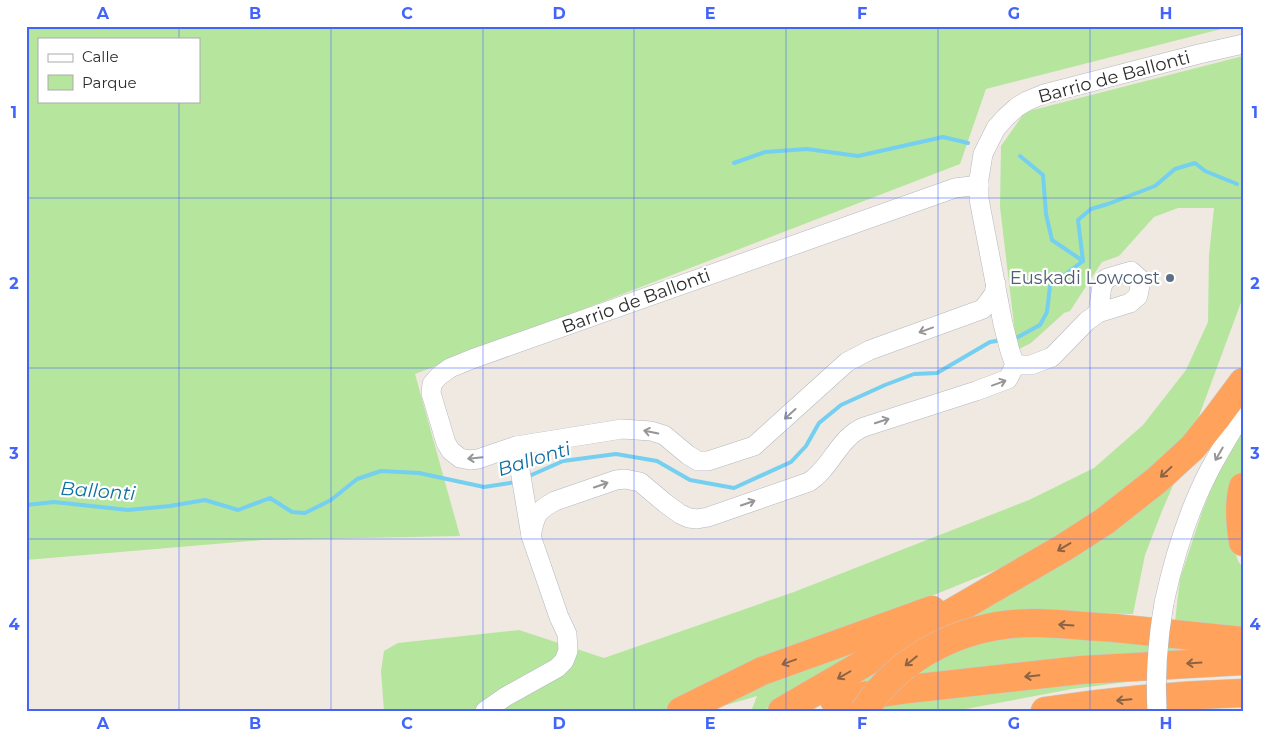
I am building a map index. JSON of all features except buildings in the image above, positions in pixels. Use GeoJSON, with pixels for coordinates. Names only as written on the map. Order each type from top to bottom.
{"type":"FeatureCollection","features":[{"type":"Feature","properties":{"kind":"highway"},"geometry":{"type":"LineString","coordinates":[[782,711],[1063,548],[1106,521],[1157,480],[1193,447],[1243,382]]}},
{"type":"Feature","properties":{"kind":"highway"},"geometry":{"type":"LineString","coordinates":[[1243,487],[1239,522],[1243,542]]}},
{"type":"Feature","properties":{"kind":"highway"},"geometry":{"type":"LineString","coordinates":[[682,711],[762,671],[956,602],[1007,580]]}},
{"type":"Feature","properties":{"kind":"highway"},"geometry":{"type":"LineString","coordinates":[[864,711],[890,678],[915,657],[945,641],[973,631],[1002,625],[1034,623],[1114,628],[1243,641]]}},
{"type":"Feature","properties":{"kind":"highway"},"geometry":{"type":"LineString","coordinates":[[834,700],[909,689],[1081,670],[1243,660]]}},
{"type":"Feature","properties":{"kind":"highway"},"geometry":{"type":"LineString","coordinates":[[1045,711],[1168,696],[1243,693]]}},
{"type":"Feature","properties":{"kind":"street","name":"Barrio de Ballonti"},"geometry":{"type":"LineString","coordinates":[[1015,365],[1003,324],[979,199],[983,154],[996,128],[1017,107],[1044,94],[1243,44]]}},
{"type":"Feature","properties":{"kind":"street","name":"Barrio de Ballonti"},"geometry":{"type":"LineString","coordinates":[[972,314],[880,347],[847,362],[754,446],[708,461],[698,461],[664,435],[650,431],[622,429],[516,446],[478,459],[460,458],[446,443],[431,393],[432,384],[440,376],[450,368],[472,359],[955,188],[979,186]]}},
{"type":"Feature","properties":{"kind":"street"},"geometry":{"type":"LineString","coordinates":[[972,314],[983,309],[989,302],[994,294],[996,284]]}},
{"type":"Feature","properties":{"kind":"street"},"geometry":{"type":"LineString","coordinates":[[531,536],[538,513],[546,506],[555,501],[616,480],[625,479],[640,482],[680,514],[697,519],[708,517],[809,482],[816,478],[848,437],[855,431],[1008,379],[1015,365],[1031,364],[1052,357],[1098,313]]}},
{"type":"Feature","properties":{"kind":"street"},"geometry":{"type":"LineString","coordinates":[[972,314],[992,316],[1003,324]]}},
{"type":"Feature","properties":{"kind":"street"},"geometry":{"type":"LineString","coordinates":[[1158,711],[1160,628],[1171,571],[1194,504],[1210,470],[1243,412]]}},
{"type":"Feature","properties":{"kind":"street"},"geometry":{"type":"LineString","coordinates":[[486,711],[505,697],[556,668],[564,661],[568,652],[567,634],[559,617],[531,536],[516,446]]}},
{"type":"Feature","properties":{"kind":"street"},"geometry":{"type":"LineString","coordinates":[[522,477],[530,489],[537,495],[555,501]]}},
{"type":"Feature","properties":{"kind":"green space"},"geometry":{"type":"Polygon","coordinates":[[[26,26],[1233,26],[986,89],[960,164],[415,374],[460,536],[262,540],[26,560],[26,26]]]}},
{"type":"Feature","properties":{"kind":"green space"},"geometry":{"type":"Polygon","coordinates":[[[1243,56],[1243,297],[1199,416],[1182,445],[1111,505],[1013,563],[904,607],[734,671],[665,711],[384,711],[381,671],[384,651],[398,643],[519,630],[604,658],[794,592],[1029,500],[1094,468],[1143,425],[1186,370],[1208,322],[1209,255],[1214,208],[1178,208],[1154,217],[1119,256],[1102,262],[1070,311],[1064,313],[1031,343],[1017,350],[1000,207],[1001,146],[1025,112],[1243,56]]]}},
{"type":"Feature","properties":{"kind":"green space"},"geometry":{"type":"Polygon","coordinates":[[[1243,430],[1243,470],[1236,488],[1229,531],[1238,561],[1243,568],[1243,628],[1175,621],[1180,579],[1202,512],[1219,470],[1243,430]]]}},
{"type":"Feature","properties":{"kind":"green space"},"geometry":{"type":"Polygon","coordinates":[[[1181,467],[1145,555],[1133,614],[1035,612],[878,680],[851,682],[1181,467]]]}},
{"type":"Feature","properties":{"kind":"green space"},"geometry":{"type":"Polygon","coordinates":[[[921,621],[766,709],[752,709],[757,696],[706,711],[697,707],[921,621]]]}},
{"type":"Feature","properties":{"kind":"green space"},"geometry":{"type":"Polygon","coordinates":[[[1034,629],[1242,652],[906,680],[970,642],[1034,629]]]}},
{"type":"Feature","properties":{"kind":"green space"},"geometry":{"type":"Polygon","coordinates":[[[1197,673],[1072,689],[955,711],[837,711],[948,696],[1197,673]]]}},
{"type":"Feature","properties":{"kind":"waterway"},"geometry":{"type":"LineString","coordinates":[[734,163],[765,152],[807,149],[858,156],[943,137],[968,143]]}},
{"type":"Feature","properties":{"kind":"waterway"},"geometry":{"type":"LineString","coordinates":[[1020,156],[1043,175],[1046,214],[1052,240],[1083,261]]}},
{"type":"Feature","properties":{"kind":"waterway","name":"Ballonti"},"geometry":{"type":"LineString","coordinates":[[1011,338],[1018,337],[1040,325],[1047,312],[1050,286],[1083,261],[1078,220],[1091,209],[1155,186],[1175,169],[1195,163],[1205,171],[1237,184]]}},
{"type":"Feature","properties":{"kind":"waterway","name":"Ballonti"},"geometry":{"type":"LineString","coordinates":[[527,477],[563,461],[616,454],[657,461],[690,480],[734,488],[791,462],[806,446],[819,423],[841,405],[914,374],[937,373],[990,342],[1002,340]]}},
{"type":"Feature","properties":{"kind":"waterway","name":"Ballonti"},"geometry":{"type":"LineString","coordinates":[[26,505],[54,502],[128,510],[205,500],[238,510],[270,498],[292,512],[305,513],[331,500],[357,479],[381,471],[419,473],[484,487],[516,482]]}},
{"type":"Feature","properties":{"kind":"place","name":"Euskadi Lowcost"},"geometry":{"type":"Point","coordinates":[1170,278]}}]}
